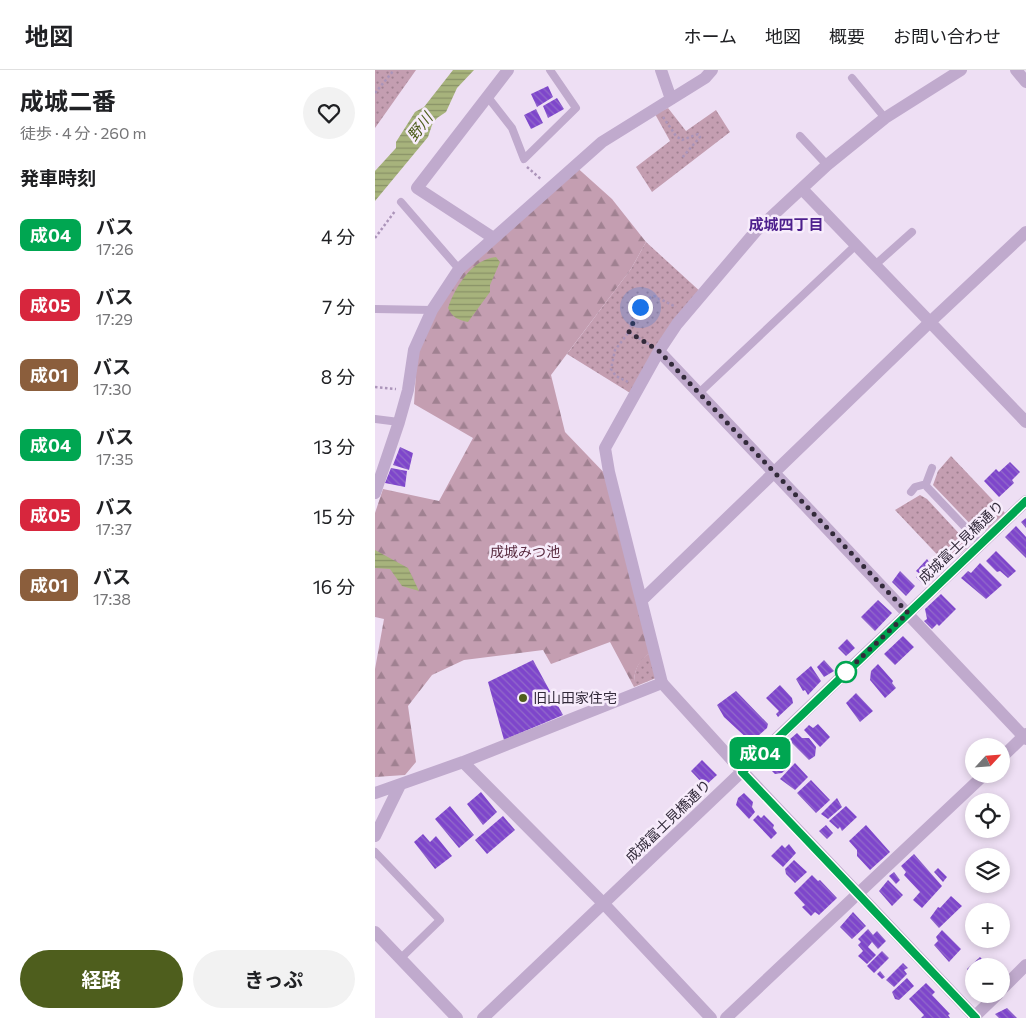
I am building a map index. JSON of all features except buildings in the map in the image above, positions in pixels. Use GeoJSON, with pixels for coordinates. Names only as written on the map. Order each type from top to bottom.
{"type":"FeatureCollection","features":[{"type":"Feature","properties":{"kind":"street"},"geometry":{"type":"LineString","coordinates":[[492,237],[417,188],[508,70]]}},
{"type":"Feature","properties":{"kind":"street"},"geometry":{"type":"LineString","coordinates":[[661,70],[671,99]]}},
{"type":"Feature","properties":{"kind":"street"},"geometry":{"type":"LineString","coordinates":[[375,493],[408,390],[414,350],[432,310],[459,269],[492,237],[602,142],[705,78],[712,70]]}},
{"type":"Feature","properties":{"kind":"street"},"geometry":{"type":"LineString","coordinates":[[961,70],[885,118],[827,165],[756,231],[677,324],[659,351],[605,448],[609,472],[643,600],[662,683],[742,772],[975,1018],[989,1003]]}},
{"type":"Feature","properties":{"kind":"street"},"geometry":{"type":"LineString","coordinates":[[1016,70],[1026,82]]}},
{"type":"Feature","properties":{"kind":"street"},"geometry":{"type":"LineString","coordinates":[[802,188],[1026,422]]}},
{"type":"Feature","properties":{"kind":"street"},"geometry":{"type":"LineString","coordinates":[[643,600],[930,322],[1026,232]]}},
{"type":"Feature","properties":{"kind":"street"},"geometry":{"type":"LineString","coordinates":[[659,351],[1025,737],[1010,750]]}},
{"type":"Feature","properties":{"kind":"street","name":"成城富士見橋通り"},"geometry":{"type":"LineString","coordinates":[[483,1018],[1026,500]]}},
{"type":"Feature","properties":{"kind":"street"},"geometry":{"type":"LineString","coordinates":[[375,793],[463,762],[662,683]]}},
{"type":"Feature","properties":{"kind":"street"},"geometry":{"type":"LineString","coordinates":[[463,762],[604,904],[711,1018]]}},
{"type":"Feature","properties":{"kind":"street"},"geometry":{"type":"LineString","coordinates":[[726,1018],[976,783]]}},
{"type":"Feature","properties":{"kind":"street"},"geometry":{"type":"LineString","coordinates":[[375,836],[400,785]]}},
{"type":"Feature","properties":{"kind":"street"},"geometry":{"type":"LineString","coordinates":[[375,932],[457,1018]]}},
{"type":"Feature","properties":{"kind":"street"},"geometry":{"type":"LineString","coordinates":[[1010,981],[1026,965]]}},
{"type":"Feature","properties":{"kind":"lane"},"geometry":{"type":"LineString","coordinates":[[487,96],[512,128],[523,159],[576,108],[550,70]]}},
{"type":"Feature","properties":{"kind":"lane"},"geometry":{"type":"LineString","coordinates":[[852,78],[885,118]]}},
{"type":"Feature","properties":{"kind":"lane"},"geometry":{"type":"LineString","coordinates":[[800,136],[827,165]]}},
{"type":"Feature","properties":{"kind":"lane"},"geometry":{"type":"LineString","coordinates":[[401,202],[459,269]]}},
{"type":"Feature","properties":{"kind":"lane"},"geometry":{"type":"LineString","coordinates":[[875,265],[912,232]]}},
{"type":"Feature","properties":{"kind":"lane"},"geometry":{"type":"LineString","coordinates":[[699,393],[856,245]]}},
{"type":"Feature","properties":{"kind":"lane"},"geometry":{"type":"LineString","coordinates":[[375,309],[432,310]]}},
{"type":"Feature","properties":{"kind":"lane"},"geometry":{"type":"LineString","coordinates":[[375,418],[399,422]]}},
{"type":"Feature","properties":{"kind":"lane"},"geometry":{"type":"LineString","coordinates":[[926,484],[932,468]]}},
{"type":"Feature","properties":{"kind":"lane"},"geometry":{"type":"LineString","coordinates":[[911,492],[915,487],[926,484]]}},
{"type":"Feature","properties":{"kind":"lane"},"geometry":{"type":"LineString","coordinates":[[926,484],[981,544]]}},
{"type":"Feature","properties":{"kind":"lane"},"geometry":{"type":"LineString","coordinates":[[375,852],[440,920],[400,959]]}},
{"type":"Feature","properties":{"kind":"path"},"geometry":{"type":"LineString","coordinates":[[375,93],[393,70]]}},
{"type":"Feature","properties":{"kind":"path"},"geometry":{"type":"LineString","coordinates":[[657,107],[676,136],[682,140],[699,134],[700,137],[681,159]]}},
{"type":"Feature","properties":{"kind":"path"},"geometry":{"type":"LineString","coordinates":[[523,159],[527,166],[550,187]]}},
{"type":"Feature","properties":{"kind":"path"},"geometry":{"type":"LineString","coordinates":[[631,384],[616,376],[611,368],[615,350],[629,332],[645,298],[654,296],[677,308]]}},
{"type":"Feature","properties":{"kind":"path"},"geometry":{"type":"LineString","coordinates":[[629,332],[659,351]]}},
{"type":"Feature","properties":{"kind":"path"},"geometry":{"type":"LineString","coordinates":[[375,387],[408,390]]}},
{"type":"Feature","properties":{"kind":"green space"},"geometry":{"type":"Polygon","coordinates":[[[375,70],[416,70],[375,128],[375,70]]]}},
{"type":"Feature","properties":{"kind":"green space"},"geometry":{"type":"Polygon","coordinates":[[[668,108],[686,131],[716,110],[730,132],[652,192],[636,167],[670,141],[655,114],[668,108]]]}},
{"type":"Feature","properties":{"kind":"green space","name":"成城みつ池"},"geometry":{"type":"Polygon","coordinates":[[[573,164],[612,199],[646,242],[631,269],[551,375],[565,432],[611,480],[650,653],[637,667],[634,687],[610,642],[551,664],[543,650],[464,660],[432,675],[408,706],[416,762],[405,775],[375,777],[375,669],[384,619],[375,617],[375,513],[383,489],[439,501],[473,438],[414,404],[418,341],[435,301],[573,164]]]}},
{"type":"Feature","properties":{"kind":"green space"},"geometry":{"type":"Polygon","coordinates":[[[646,242],[703,294],[635,396],[567,354],[631,269],[646,242]]]}},
{"type":"Feature","properties":{"kind":"green space"},"geometry":{"type":"Polygon","coordinates":[[[951,456],[1005,513],[985,531],[977,531],[933,485],[938,471],[951,456]]]}},
{"type":"Feature","properties":{"kind":"green space"},"geometry":{"type":"Polygon","coordinates":[[[920,495],[927,499],[966,541],[967,548],[947,565],[895,510],[920,495]]]}},
{"type":"Feature","properties":{"kind":"green space"},"geometry":{"type":"Polygon","coordinates":[[[650,653],[656,678],[634,687],[637,667],[650,653]]]}},
{"type":"Feature","properties":{"kind":"water","name":"野川"},"geometry":{"type":"Polygon","coordinates":[[[453,70],[474,70],[457,88],[446,112],[437,118],[432,125],[428,137],[375,201],[375,171],[396,148],[396,142],[415,112],[424,107],[453,70]]]}},
{"type":"Feature","properties":{"kind":"water"},"geometry":{"type":"Polygon","coordinates":[[[496,257],[500,262],[490,285],[490,292],[468,322],[456,318],[448,308],[460,283],[472,268],[487,259],[496,257]]]}},
{"type":"Feature","properties":{"kind":"water"},"geometry":{"type":"Polygon","coordinates":[[[375,550],[408,568],[419,591],[402,586],[390,569],[375,568],[375,550]]]}},
{"type":"Feature","properties":{"kind":"bus line","name":"成04"},"geometry":{"type":"LineString","coordinates":[[976,1018],[742,772],[1026,501]]}},
{"type":"Feature","properties":{"kind":"place","name":"旧山田家住宅"},"geometry":{"type":"Point","coordinates":[523,698]}},
{"type":"Feature","properties":{"kind":"district","name":"成城四丁目"},"geometry":{"type":"Point","coordinates":[786,225]}},
{"type":"Feature","properties":{"kind":"route"},"geometry":{"type":"LineString","coordinates":[[640,307],[629,332],[659,351],[908,613],[846,672]]}}]}
